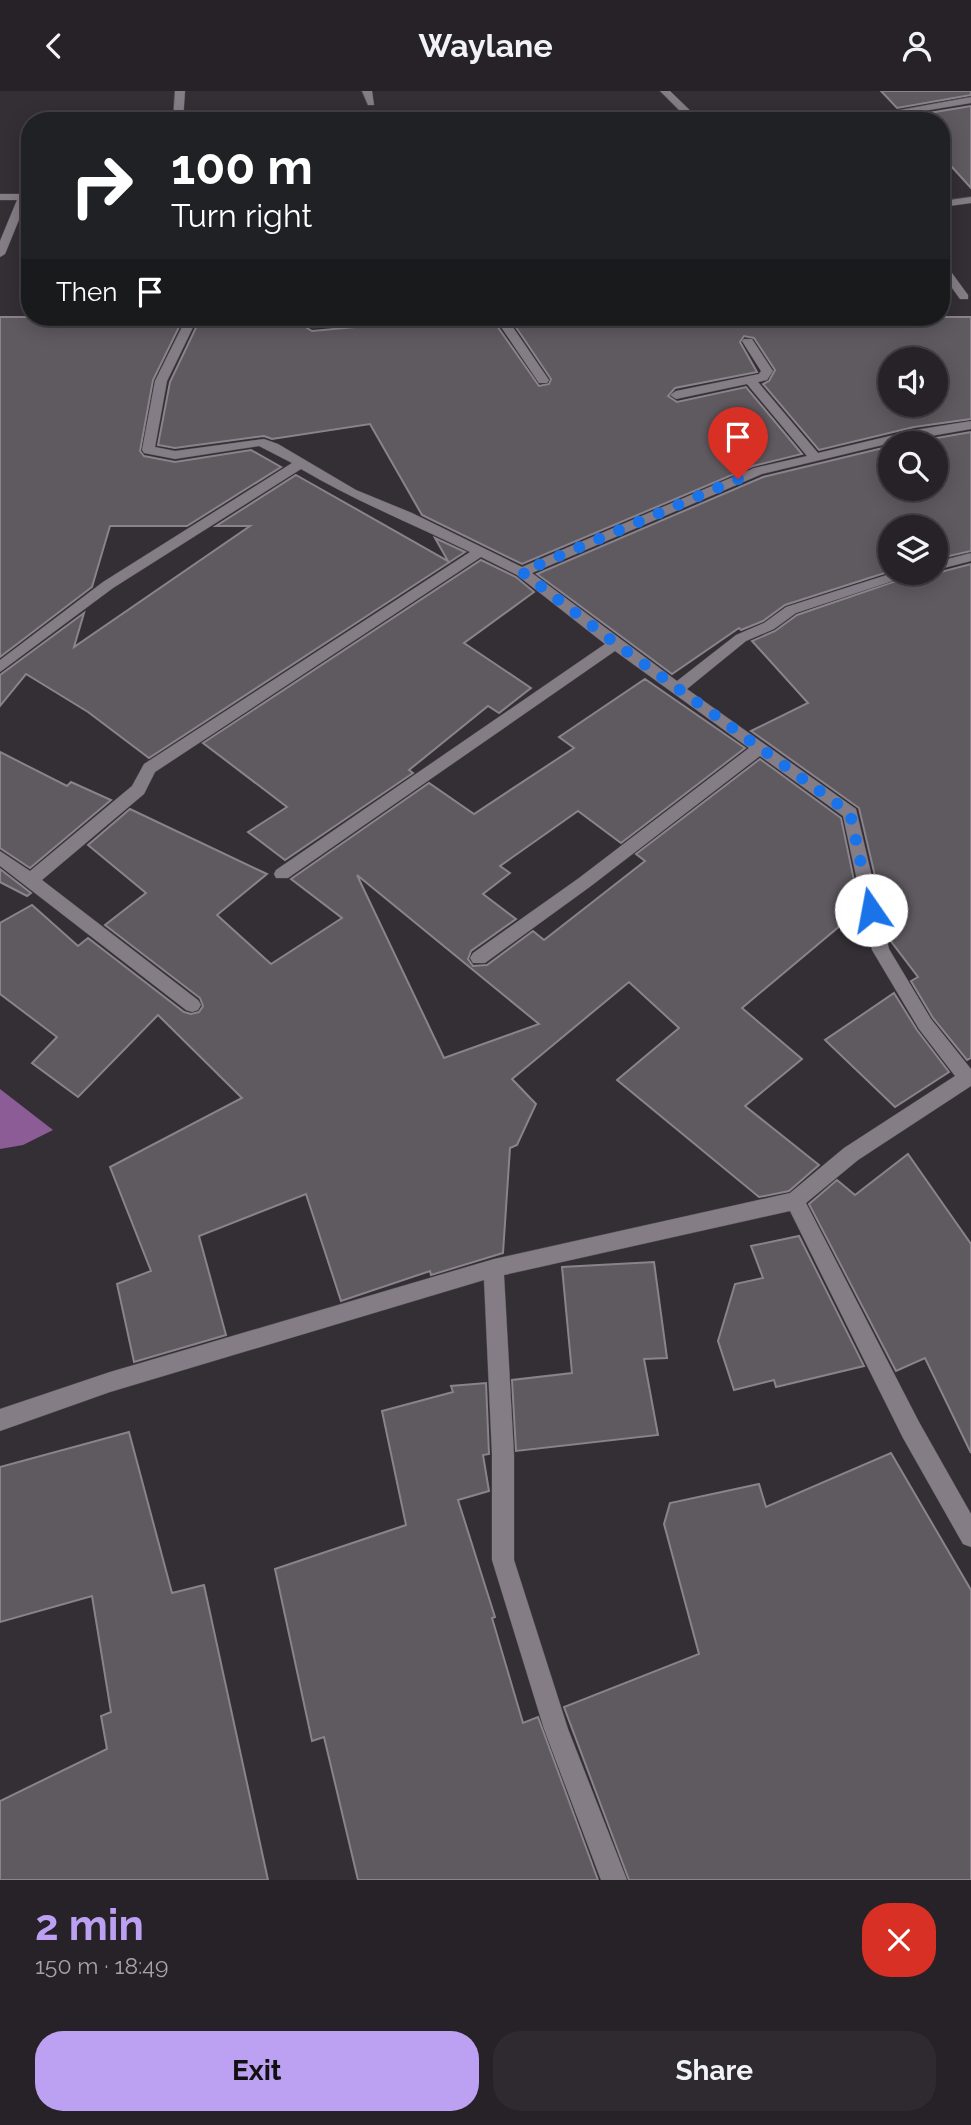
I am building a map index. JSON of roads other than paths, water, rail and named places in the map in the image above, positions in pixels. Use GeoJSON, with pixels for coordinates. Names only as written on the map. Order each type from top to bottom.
{"type":"FeatureCollection","features":[{"type":"Feature","properties":{"kind":"street"},"geometry":{"type":"LineString","coordinates":[[179,112],[180,91]]}},
{"type":"Feature","properties":{"kind":"street"},"geometry":{"type":"LineString","coordinates":[[367,91],[370,103]]}},
{"type":"Feature","properties":{"kind":"street"},"geometry":{"type":"LineString","coordinates":[[665,91],[687,112]]}},
{"type":"Feature","properties":{"kind":"street"},"geometry":{"type":"LineString","coordinates":[[953,91],[969,100]]}},
{"type":"Feature","properties":{"kind":"street"},"geometry":{"type":"LineString","coordinates":[[898,112],[969,100]]}},
{"type":"Feature","properties":{"kind":"street"},"geometry":{"type":"LineString","coordinates":[[0,197],[21,197]]}},
{"type":"Feature","properties":{"kind":"street"},"geometry":{"type":"LineString","coordinates":[[950,203],[971,200]]}},
{"type":"Feature","properties":{"kind":"street"},"geometry":{"type":"LineString","coordinates":[[0,254],[21,208]]}},
{"type":"Feature","properties":{"kind":"street"},"geometry":{"type":"LineString","coordinates":[[950,278],[964,297]]}},
{"type":"Feature","properties":{"kind":"street"},"geometry":{"type":"LineString","coordinates":[[0,1420],[110,1382],[494,1268],[795,1201],[851,1154],[969,1078],[925,1024],[881,950],[850,813],[677,689],[522,572],[407,516],[351,493],[260,442],[175,455],[148,450],[161,381],[188,326]]}},
{"type":"Feature","properties":{"kind":"street"},"geometry":{"type":"LineString","coordinates":[[506,326],[543,380]]}},
{"type":"Feature","properties":{"kind":"street"},"geometry":{"type":"LineString","coordinates":[[676,395],[763,377],[767,371],[748,341]]}},
{"type":"Feature","properties":{"kind":"street"},"geometry":{"type":"LineString","coordinates":[[750,380],[816,457]]}},
{"type":"Feature","properties":{"kind":"street"},"geometry":{"type":"LineString","coordinates":[[522,572],[758,471],[971,425]]}},
{"type":"Feature","properties":{"kind":"street"},"geometry":{"type":"LineString","coordinates":[[0,667],[108,585],[300,464]]}},
{"type":"Feature","properties":{"kind":"street"},"geometry":{"type":"LineString","coordinates":[[31,880],[138,790],[149,768],[478,552]]}},
{"type":"Feature","properties":{"kind":"street"},"geometry":{"type":"LineString","coordinates":[[948,563],[971,557]]}},
{"type":"Feature","properties":{"kind":"street"},"geometry":{"type":"LineString","coordinates":[[677,689],[741,638],[769,626],[791,610],[878,581]]}},
{"type":"Feature","properties":{"kind":"street"},"geometry":{"type":"LineString","coordinates":[[282,874],[615,643]]}},
{"type":"Feature","properties":{"kind":"street"},"geometry":{"type":"LineString","coordinates":[[479,958],[585,882],[760,748]]}},
{"type":"Feature","properties":{"kind":"street"},"geometry":{"type":"LineString","coordinates":[[0,857],[192,1005]]}},
{"type":"Feature","properties":{"kind":"street"},"geometry":{"type":"LineString","coordinates":[[795,1201],[911,1430],[971,1536]]}},
{"type":"Feature","properties":{"kind":"street"},"geometry":{"type":"LineString","coordinates":[[494,1268],[503,1455],[503,1560],[556,1729],[614,1880]]}}]}
